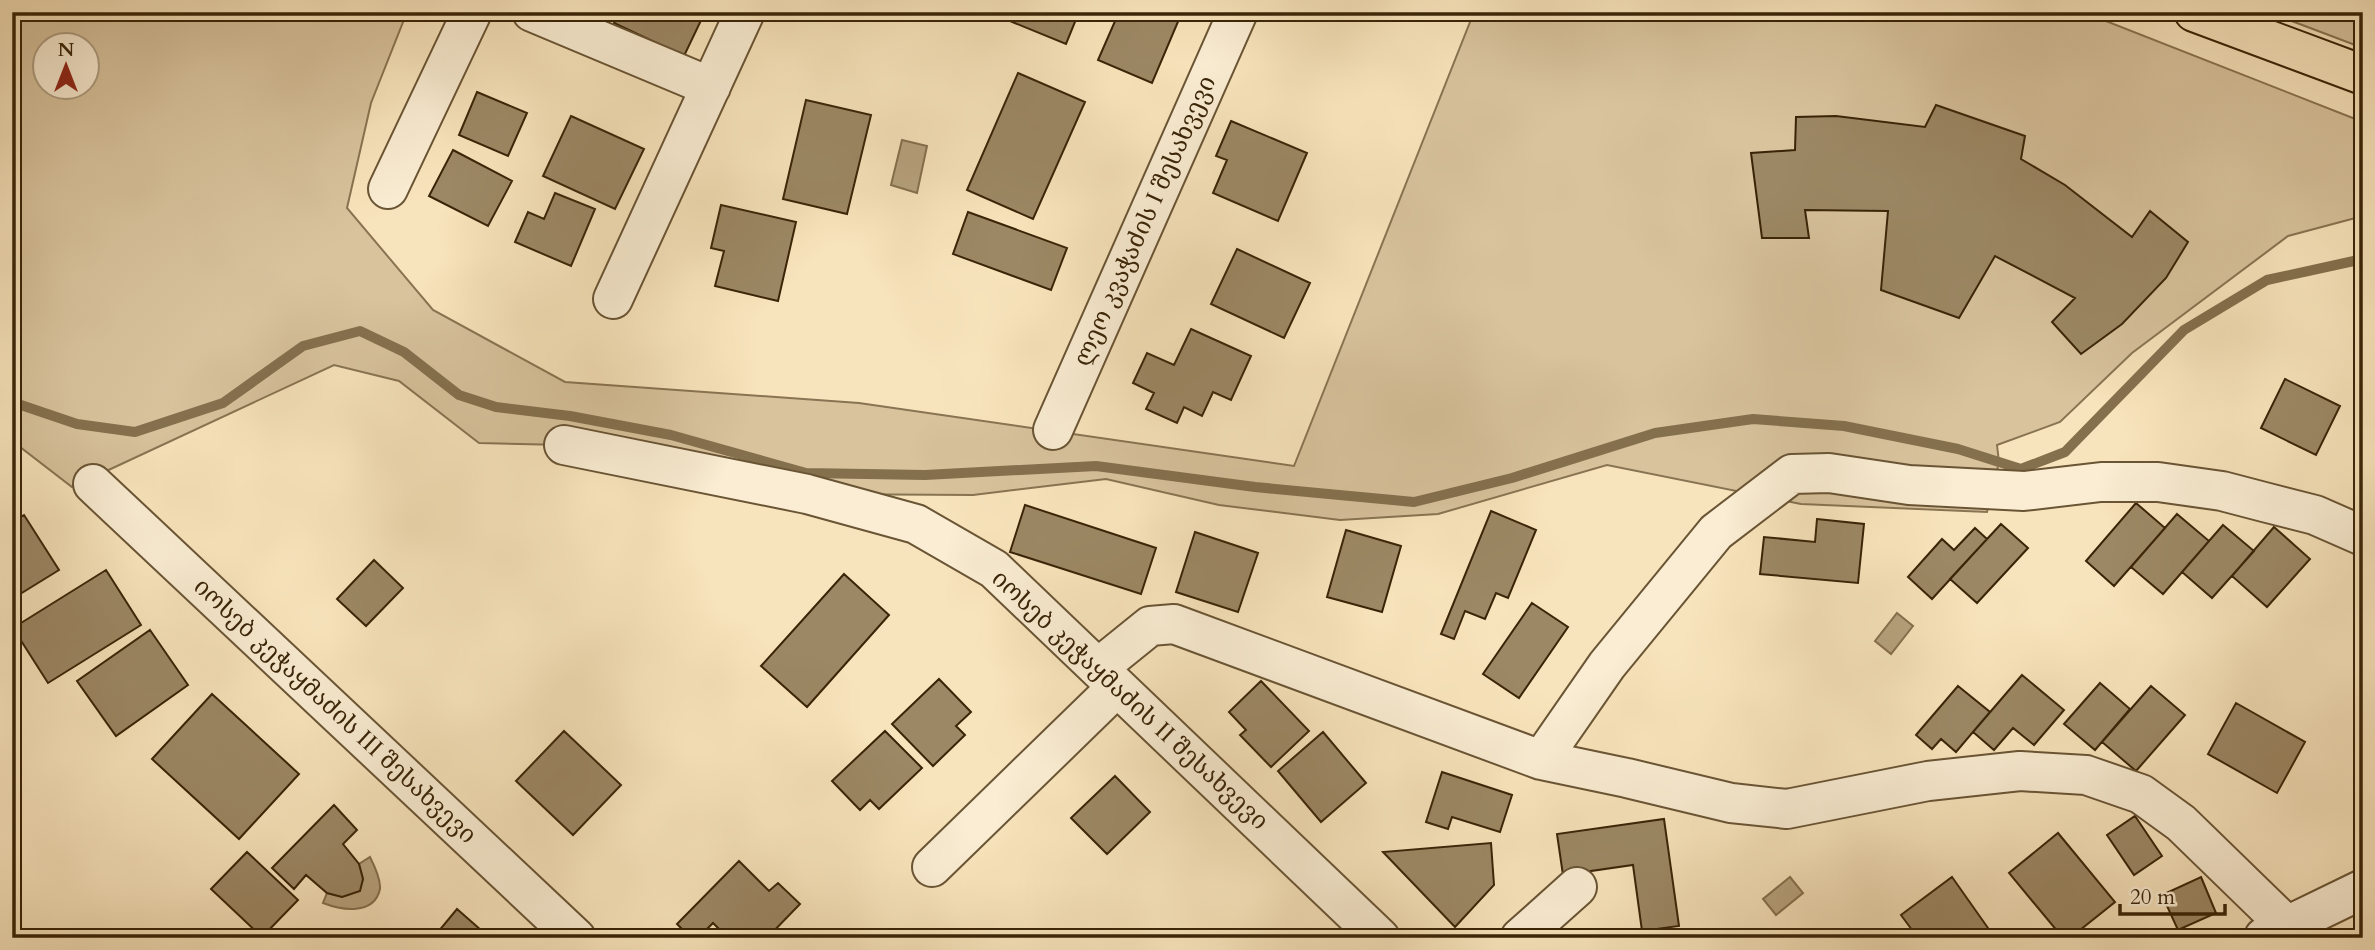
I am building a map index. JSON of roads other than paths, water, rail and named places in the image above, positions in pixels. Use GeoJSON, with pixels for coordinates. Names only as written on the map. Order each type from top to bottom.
{"type":"FeatureCollection","features":[{"type":"Feature","properties":{"kind":"main road"},"geometry":{"type":"LineString","coordinates":[[2194,12],[2363,75]]}},
{"type":"Feature","properties":{"kind":"street"},"geometry":{"type":"LineString","coordinates":[[388,189],[472,12]]}},
{"type":"Feature","properties":{"kind":"street"},"geometry":{"type":"LineString","coordinates":[[532,12],[711,87]]}},
{"type":"Feature","properties":{"kind":"street"},"geometry":{"type":"LineString","coordinates":[[613,299],[746,12]]}},
{"type":"Feature","properties":{"kind":"street","name":"ლეო კვაჭაძის I შესახვევი"},"geometry":{"type":"LineString","coordinates":[[1052,430],[1237,12]]}},
{"type":"Feature","properties":{"kind":"street","name":"იოსებ კეჭაყმაძის II შესახვევი"},"geometry":{"type":"LineString","coordinates":[[564,446],[807,494],[916,524],[994,569],[1380,938]]}},
{"type":"Feature","properties":{"kind":"street"},"geometry":{"type":"LineString","coordinates":[[1541,760],[1607,665],[1716,532],[1792,474],[1829,473],[1909,485],[2024,491],[2101,482],[2158,482],[2222,491],[2315,515],[2363,536]]}},
{"type":"Feature","properties":{"kind":"street","name":"იოსებ კეჭაყმაძის III შესახვევი"},"geometry":{"type":"LineString","coordinates":[[93,484],[576,938]]}},
{"type":"Feature","properties":{"kind":"street"},"geometry":{"type":"LineString","coordinates":[[932,867],[1107,677],[1150,626],[1174,624],[1541,760],[1731,803],[1787,809],[1941,780],[2020,771],[2085,775],[2141,794],[2181,823],[2275,932],[2363,888]]}},
{"type":"Feature","properties":{"kind":"street"},"geometry":{"type":"LineString","coordinates":[[1520,938],[1577,887]]}},
{"type":"Feature","properties":{"kind":"waterway"},"geometry":{"type":"LineString","coordinates":[[12,402],[77,424],[135,432],[223,403],[303,346],[360,331],[404,352],[459,395],[496,407],[570,416],[671,435],[806,473],[925,475],[1096,466],[1255,487],[1414,502],[1512,478],[1655,433],[1753,419],[1844,426],[1958,449],[2021,469],[2065,452],[2184,330],[2267,280],[2363,259]]}}]}
